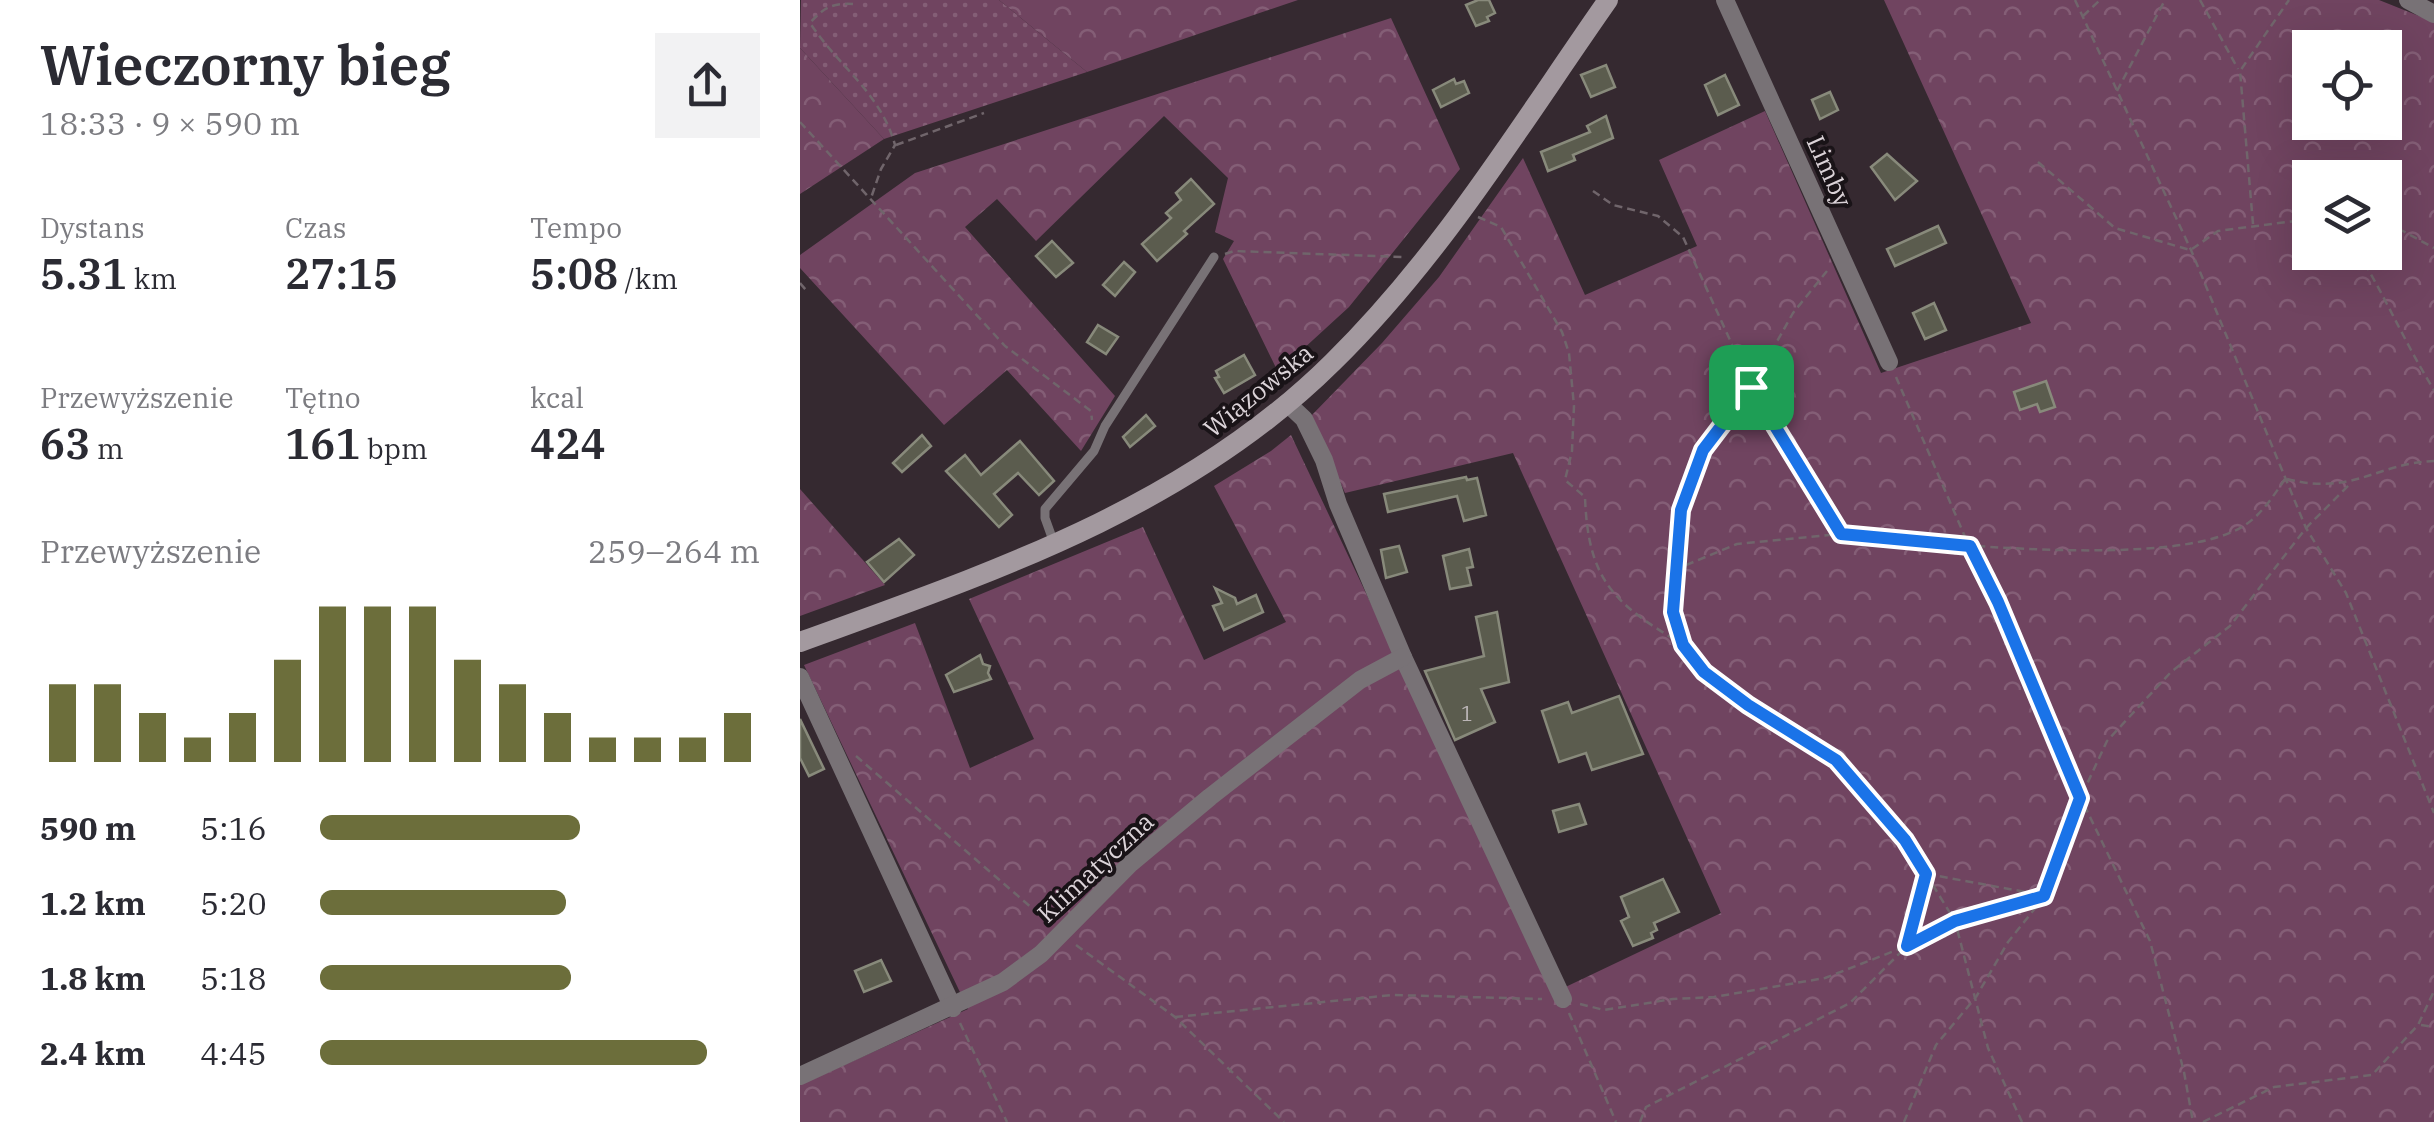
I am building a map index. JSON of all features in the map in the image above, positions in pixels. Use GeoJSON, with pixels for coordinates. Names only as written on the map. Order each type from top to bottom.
{"type":"FeatureCollection","features":[{"type":"Feature","properties":{"kind":"main road","name":"Wiązowska"},"geometry":{"type":"LineString","coordinates":[[800,642],[1055,546],[1192,473],[1243,439],[1332,363],[1422,262],[1466,206],[1608,0]]}},
{"type":"Feature","properties":{"kind":"street","name":"Limby"},"geometry":{"type":"LineString","coordinates":[[1724,0],[1889,362]]}},
{"type":"Feature","properties":{"kind":"street"},"geometry":{"type":"LineString","coordinates":[[2408,0],[2434,14]]}},
{"type":"Feature","properties":{"kind":"street"},"geometry":{"type":"LineString","coordinates":[[1287,403],[1304,420],[1324,460],[1338,504],[1403,657],[1564,999]]}},
{"type":"Feature","properties":{"kind":"street","name":"Klimatyczna"},"geometry":{"type":"LineString","coordinates":[[800,1076],[1003,982],[1042,954],[1144,852],[1325,706],[1360,680],[1403,657]]}},
{"type":"Feature","properties":{"kind":"street"},"geometry":{"type":"LineString","coordinates":[[800,677],[952,1008]]}},
{"type":"Feature","properties":{"kind":"lane"},"geometry":{"type":"LineString","coordinates":[[1055,546],[1044,518],[1045,509],[1094,451],[1105,426],[1214,257]]}},
{"type":"Feature","properties":{"kind":"path"},"geometry":{"type":"LineString","coordinates":[[2075,0],[2191,250],[2306,528],[2346,593],[2434,813]]}},
{"type":"Feature","properties":{"kind":"path"},"geometry":{"type":"LineString","coordinates":[[2083,17],[2100,0]]}},
{"type":"Feature","properties":{"kind":"path"},"geometry":{"type":"LineString","coordinates":[[2117,91],[2164,0]]}},
{"type":"Feature","properties":{"kind":"path"},"geometry":{"type":"LineString","coordinates":[[2200,0],[2240,71],[2253,224]]}},
{"type":"Feature","properties":{"kind":"path"},"geometry":{"type":"LineString","coordinates":[[2240,71],[2289,0]]}},
{"type":"Feature","properties":{"kind":"path"},"geometry":{"type":"LineString","coordinates":[[854,4],[834,3],[820,10],[810,23],[826,48],[860,79],[889,122],[895,145]]}},
{"type":"Feature","properties":{"kind":"path"},"geometry":{"type":"LineString","coordinates":[[871,200],[881,169],[895,145],[984,113]]}},
{"type":"Feature","properties":{"kind":"path"},"geometry":{"type":"LineString","coordinates":[[800,122],[1004,346],[1091,411],[1094,451]]}},
{"type":"Feature","properties":{"kind":"path"},"geometry":{"type":"LineString","coordinates":[[2038,162],[2115,228],[2191,250]]}},
{"type":"Feature","properties":{"kind":"path"},"geometry":{"type":"LineString","coordinates":[[1594,191],[1613,205],[1658,216],[1683,237],[1751,387],[1841,534]]}},
{"type":"Feature","properties":{"kind":"path"},"geometry":{"type":"LineString","coordinates":[[1477,216],[1501,228],[1562,332],[1569,353],[1574,406],[1572,451],[1565,480],[1585,497],[1586,536],[1600,576],[1638,618],[1683,645]]}},
{"type":"Feature","properties":{"kind":"path"},"geometry":{"type":"LineString","coordinates":[[2191,250],[2218,231],[2292,221]]}},
{"type":"Feature","properties":{"kind":"path"},"geometry":{"type":"LineString","coordinates":[[2402,231],[2434,248]]}},
{"type":"Feature","properties":{"kind":"path"},"geometry":{"type":"LineString","coordinates":[[1214,257],[1234,250],[1400,256],[1422,262]]}},
{"type":"Feature","properties":{"kind":"path"},"geometry":{"type":"LineString","coordinates":[[1840,254],[1793,313],[1751,387],[1703,450],[1681,510],[1673,612],[1683,645],[1704,672],[1786,732],[1836,760],[1905,840],[1955,921],[1988,1048],[2022,1122]]}},
{"type":"Feature","properties":{"kind":"path"},"geometry":{"type":"LineString","coordinates":[[2368,270],[2406,345],[2434,390]]}},
{"type":"Feature","properties":{"kind":"path"},"geometry":{"type":"LineString","coordinates":[[800,284],[806,290]]}},
{"type":"Feature","properties":{"kind":"path"},"geometry":{"type":"LineString","coordinates":[[1889,362],[1998,602],[2080,798],[2150,941],[2193,1122]]}},
{"type":"Feature","properties":{"kind":"path"},"geometry":{"type":"LineString","coordinates":[[2285,479],[2314,486],[2350,483],[2434,462]]}},
{"type":"Feature","properties":{"kind":"path"},"geometry":{"type":"LineString","coordinates":[[1674,570],[1737,544],[1841,534],[1970,546],[2106,549],[2180,545],[2212,540],[2245,525],[2285,479]]}},
{"type":"Feature","properties":{"kind":"path"},"geometry":{"type":"LineString","coordinates":[[1904,1122],[1936,1045],[1976,997],[2008,942],[2044,896],[2106,741],[2171,672],[2230,626],[2306,528],[2350,483]]}},
{"type":"Feature","properties":{"kind":"path"},"geometry":{"type":"LineString","coordinates":[[1926,874],[2044,896]]}},
{"type":"Feature","properties":{"kind":"path"},"geometry":{"type":"LineString","coordinates":[[1640,1122],[1646,1107],[1850,1002],[1907,946],[1926,874]]}},
{"type":"Feature","properties":{"kind":"path"},"geometry":{"type":"LineString","coordinates":[[1175,1017],[1393,995],[1564,999],[1604,1010],[1673,998],[1714,997],[1825,978],[1907,946],[1955,921],[2044,896]]}},
{"type":"Feature","properties":{"kind":"path"},"geometry":{"type":"LineString","coordinates":[[2203,1122],[2274,1087],[2372,1074],[2418,1024],[2434,991]]}},
{"type":"Feature","properties":{"kind":"path"},"geometry":{"type":"LineString","coordinates":[[1564,999],[1616,1122]]}},
{"type":"Feature","properties":{"kind":"path"},"geometry":{"type":"LineString","coordinates":[[952,1008],[1007,1122]]}},
{"type":"Feature","properties":{"kind":"path"},"geometry":{"type":"LineString","coordinates":[[2418,1024],[2434,1027]]}},
{"type":"Feature","properties":{"kind":"green space"},"geometry":{"type":"Polygon","coordinates":[[[801,0],[999,0],[1087,72],[884,139],[800,48],[801,0]]]}},
{"type":"Feature","properties":{"kind":"green space"},"geometry":{"type":"Polygon","coordinates":[[[999,0],[1298,0],[1087,72],[999,0]]]}},
{"type":"Feature","properties":{"kind":"green space"},"geometry":{"type":"Polygon","coordinates":[[[1884,0],[2379,0],[2434,22],[2434,1122],[800,1122],[800,1085],[968,1009],[804,665],[915,623],[970,768],[1034,739],[969,599],[1143,527],[1204,660],[1286,622],[1214,486],[1291,435],[1555,992],[1721,913],[1513,453],[1345,493],[1311,416],[1439,277],[1523,158],[1585,295],[1697,246],[1659,160],[1765,111],[1881,373],[2031,323],[1884,0]]]}},
{"type":"Feature","properties":{"kind":"green space"},"geometry":{"type":"Polygon","coordinates":[[[1391,18],[1460,169],[1349,307],[1278,372],[1223,259],[1234,241],[1215,232],[1228,178],[1164,116],[1036,241],[997,199],[965,227],[1115,396],[1081,451],[1007,370],[944,425],[800,268],[800,255],[915,173],[1391,18]]]}},
{"type":"Feature","properties":{"kind":"green space"},"geometry":{"type":"Polygon","coordinates":[[[800,48],[884,139],[800,194],[800,48]]]}},
{"type":"Feature","properties":{"kind":"green space"},"geometry":{"type":"Polygon","coordinates":[[[800,489],[885,585],[800,616],[800,489]]]}},
{"type":"Feature","properties":{"kind":"building"},"geometry":{"type":"Polygon","coordinates":[[[1489,0],[1495,13],[1487,17],[1489,21],[1476,26],[1466,5],[1489,0]]]}},
{"type":"Feature","properties":{"kind":"building"},"geometry":{"type":"Polygon","coordinates":[[[1606,65],[1615,87],[1591,97],[1581,75],[1606,65]]]}},
{"type":"Feature","properties":{"kind":"building"},"geometry":{"type":"Polygon","coordinates":[[[1725,75],[1739,105],[1718,115],[1705,85],[1725,75]]]}},
{"type":"Feature","properties":{"kind":"building"},"geometry":{"type":"Polygon","coordinates":[[[1454,79],[1456,84],[1464,81],[1469,93],[1441,107],[1433,90],[1454,79]]]}},
{"type":"Feature","properties":{"kind":"building"},"geometry":{"type":"Polygon","coordinates":[[[1830,92],[1838,110],[1820,119],[1812,100],[1830,92]]]}},
{"type":"Feature","properties":{"kind":"building"},"geometry":{"type":"Polygon","coordinates":[[[1606,116],[1613,138],[1548,171],[1541,152],[1590,132],[1587,126],[1606,116]]]}},
{"type":"Feature","properties":{"kind":"building"},"geometry":{"type":"Polygon","coordinates":[[[1887,154],[1917,181],[1895,200],[1871,167],[1887,154]]]}},
{"type":"Feature","properties":{"kind":"building"},"geometry":{"type":"Polygon","coordinates":[[[1191,179],[1214,204],[1157,261],[1142,244],[1171,218],[1166,213],[1181,200],[1176,193],[1191,179]]]}},
{"type":"Feature","properties":{"kind":"building"},"geometry":{"type":"Polygon","coordinates":[[[1938,226],[1946,243],[1895,266],[1887,249],[1938,226]]]}},
{"type":"Feature","properties":{"kind":"building"},"geometry":{"type":"Polygon","coordinates":[[[1052,241],[1073,263],[1056,277],[1036,256],[1052,241]]]}},
{"type":"Feature","properties":{"kind":"building"},"geometry":{"type":"Polygon","coordinates":[[[1124,262],[1135,272],[1115,296],[1103,285],[1124,262]]]}},
{"type":"Feature","properties":{"kind":"building"},"geometry":{"type":"Polygon","coordinates":[[[1934,303],[1946,330],[1925,339],[1913,313],[1934,303]]]}},
{"type":"Feature","properties":{"kind":"building"},"geometry":{"type":"Polygon","coordinates":[[[1098,325],[1118,337],[1106,354],[1087,342],[1098,325]]]}},
{"type":"Feature","properties":{"kind":"building"},"geometry":{"type":"Polygon","coordinates":[[[1244,355],[1255,375],[1224,393],[1215,378],[1219,377],[1216,371],[1244,355]]]}},
{"type":"Feature","properties":{"kind":"building"},"geometry":{"type":"Polygon","coordinates":[[[2046,381],[2055,407],[2040,412],[2037,404],[2020,410],[2014,392],[2046,381]]]}},
{"type":"Feature","properties":{"kind":"building"},"geometry":{"type":"Polygon","coordinates":[[[1146,415],[1155,426],[1130,447],[1123,437],[1146,415]]]}},
{"type":"Feature","properties":{"kind":"building"},"geometry":{"type":"Polygon","coordinates":[[[922,435],[931,446],[902,472],[893,463],[922,435]]]}},
{"type":"Feature","properties":{"kind":"building"},"geometry":{"type":"Polygon","coordinates":[[[1020,441],[1054,481],[1039,495],[1018,473],[994,494],[1012,515],[999,527],[946,471],[965,455],[981,475],[1020,441]]]}},
{"type":"Feature","properties":{"kind":"building"},"geometry":{"type":"Polygon","coordinates":[[[1477,478],[1486,515],[1464,521],[1457,496],[1388,512],[1384,494],[1477,478]]]}},
{"type":"Feature","properties":{"kind":"building"},"geometry":{"type":"Polygon","coordinates":[[[899,539],[914,555],[884,582],[867,562],[899,539]]]}},
{"type":"Feature","properties":{"kind":"building"},"geometry":{"type":"Polygon","coordinates":[[[1399,546],[1407,572],[1386,578],[1381,550],[1399,546]]]}},
{"type":"Feature","properties":{"kind":"building"},"geometry":{"type":"Polygon","coordinates":[[[1469,549],[1473,567],[1467,568],[1471,585],[1450,589],[1443,556],[1469,549]]]}},
{"type":"Feature","properties":{"kind":"building"},"geometry":{"type":"Polygon","coordinates":[[[1215,588],[1235,598],[1237,604],[1256,595],[1263,612],[1224,630],[1213,606],[1222,603],[1215,588]]]}},
{"type":"Feature","properties":{"kind":"building"},"geometry":{"type":"Polygon","coordinates":[[[1497,612],[1509,682],[1481,689],[1495,722],[1455,740],[1425,671],[1484,656],[1476,617],[1497,612]]]}},
{"type":"Feature","properties":{"kind":"building"},"geometry":{"type":"Polygon","coordinates":[[[980,655],[983,664],[990,666],[991,679],[954,692],[946,675],[980,655]]]}},
{"type":"Feature","properties":{"kind":"building"},"geometry":{"type":"Polygon","coordinates":[[[1619,696],[1643,754],[1592,770],[1586,753],[1559,762],[1542,711],[1568,702],[1572,713],[1619,696]]]}},
{"type":"Feature","properties":{"kind":"building"},"geometry":{"type":"Polygon","coordinates":[[[800,719],[824,769],[809,776],[800,758],[800,719]]]}},
{"type":"Feature","properties":{"kind":"building"},"geometry":{"type":"Polygon","coordinates":[[[1579,804],[1586,824],[1559,832],[1553,811],[1579,804]]]}},
{"type":"Feature","properties":{"kind":"building"},"geometry":{"type":"Polygon","coordinates":[[[1663,879],[1679,912],[1654,923],[1657,930],[1651,933],[1653,938],[1633,946],[1621,921],[1629,917],[1621,897],[1663,879]]]}},
{"type":"Feature","properties":{"kind":"building"},"geometry":{"type":"Polygon","coordinates":[[[881,960],[891,981],[864,992],[855,971],[881,960]]]}},
{"type":"Feature","properties":{"kind":"route"},"geometry":{"type":"LineString","coordinates":[[1751,387],[1841,534],[1970,546],[1998,602],[2080,798],[2044,896],[1955,921],[1907,946],[1926,874],[1905,840],[1836,760],[1786,732],[1704,672],[1683,645],[1673,612],[1681,510],[1703,450],[1751,387]]}}]}
